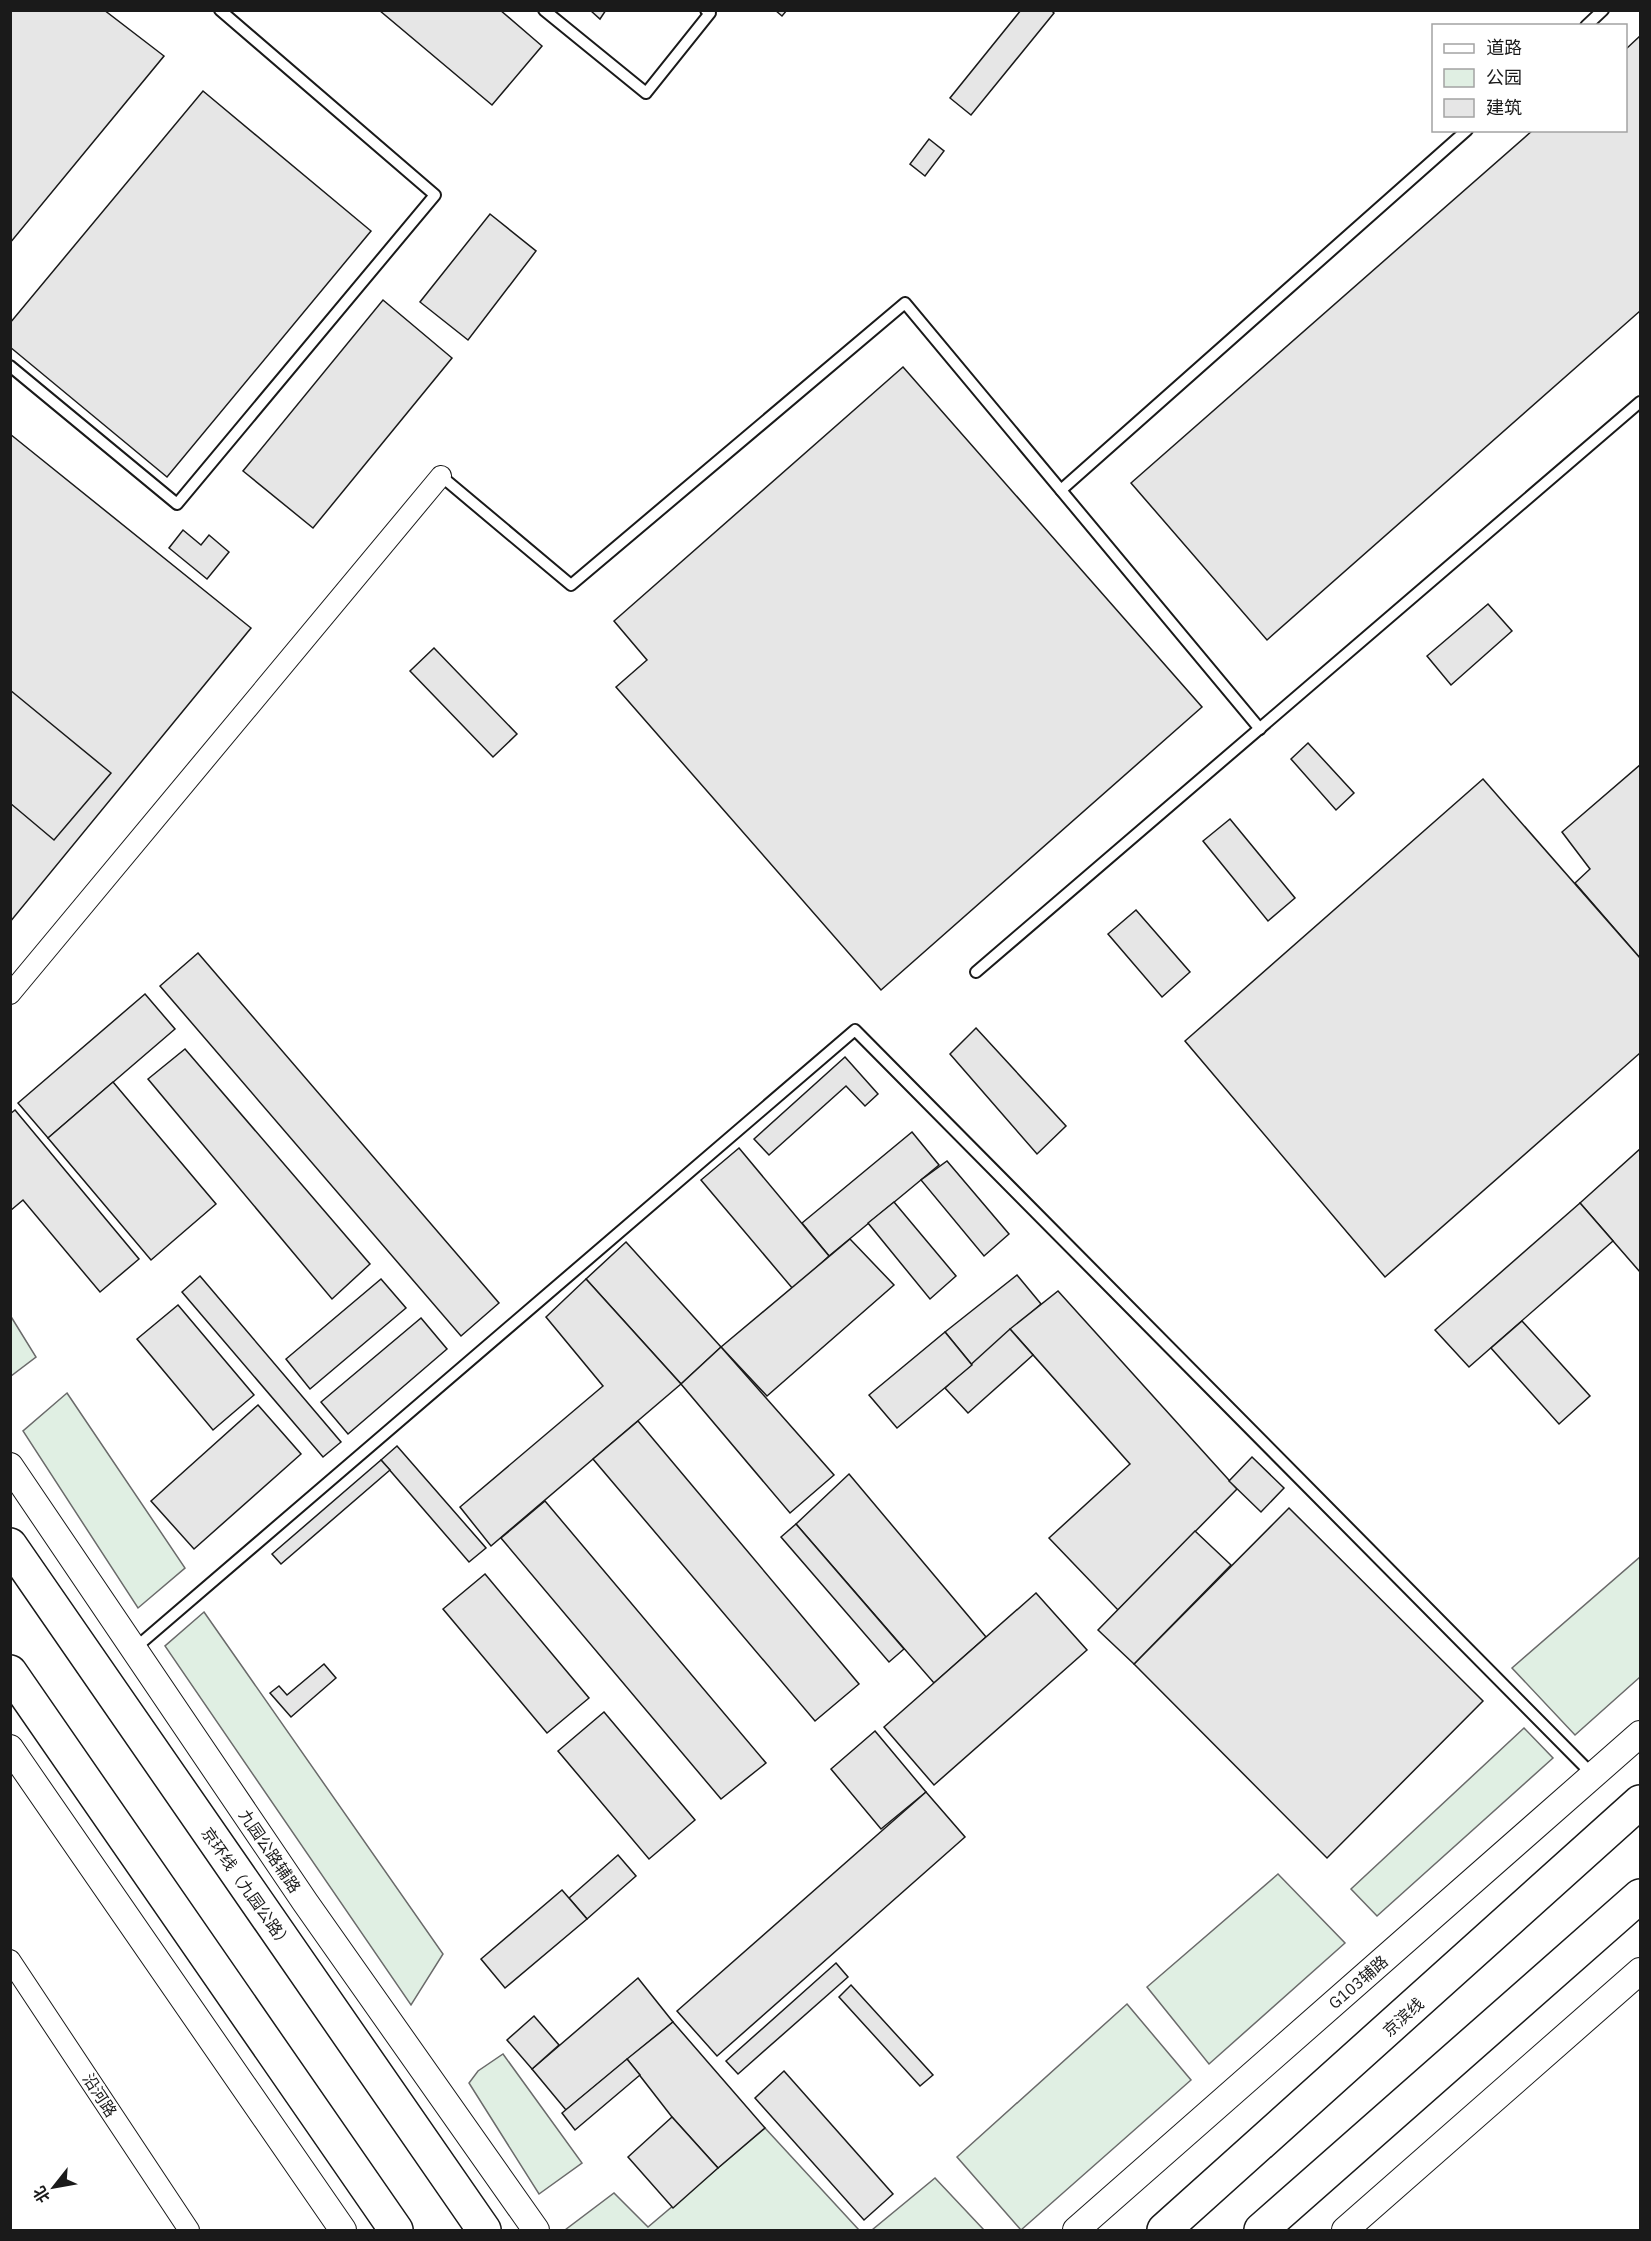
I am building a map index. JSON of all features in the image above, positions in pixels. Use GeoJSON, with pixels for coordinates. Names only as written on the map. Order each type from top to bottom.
{"type":"FeatureCollection","features":[{"type":"Feature","properties":{"kind":"highway","name":"京环线（九园公路）"},"geometry":{"type":"LineString","coordinates":[[10,1545],[484,2230]]}},
{"type":"Feature","properties":{"kind":"highway"},"geometry":{"type":"LineString","coordinates":[[10,1672],[396,2230]]}},
{"type":"Feature","properties":{"kind":"highway","name":"京滨线"},"geometry":{"type":"LineString","coordinates":[[1166,2229],[1641,1802]]}},
{"type":"Feature","properties":{"kind":"highway"},"geometry":{"type":"LineString","coordinates":[[1262,2230],[1641,1896]]}},
{"type":"Feature","properties":{"kind":"street"},"geometry":{"type":"LineString","coordinates":[[10,994],[441,476]]}},
{"type":"Feature","properties":{"kind":"street","name":"九园公路辅路"},"geometry":{"type":"LineString","coordinates":[[10,1466],[305,1902],[536,2230]]}},
{"type":"Feature","properties":{"kind":"street","name":"G103辅路"},"geometry":{"type":"LineString","coordinates":[[1076,2230],[1641,1734]]}},
{"type":"Feature","properties":{"kind":"street"},"geometry":{"type":"LineString","coordinates":[[10,1748],[343,2230]]}},
{"type":"Feature","properties":{"kind":"street","name":"沿河路"},"geometry":{"type":"LineString","coordinates":[[10,1960],[189,2230]]}},
{"type":"Feature","properties":{"kind":"street"},"geometry":{"type":"LineString","coordinates":[[1346,2230],[1641,1971]]}},
{"type":"Feature","properties":{"kind":"lane"},"geometry":{"type":"LineString","coordinates":[[10,366],[177,504],[435,195],[220,10]]}},
{"type":"Feature","properties":{"kind":"lane"},"geometry":{"type":"LineString","coordinates":[[544,10],[646,93],[710,13],[706,10]]}},
{"type":"Feature","properties":{"kind":"lane"},"geometry":{"type":"LineString","coordinates":[[1588,24],[1603,10]]}},
{"type":"Feature","properties":{"kind":"lane"},"geometry":{"type":"LineString","coordinates":[[1061,490],[1465,132]]}},
{"type":"Feature","properties":{"kind":"lane"},"geometry":{"type":"LineString","coordinates":[[441,476],[571,585],[905,303],[1260,729]]}},
{"type":"Feature","properties":{"kind":"lane"},"geometry":{"type":"LineString","coordinates":[[976,972],[1641,402]]}},
{"type":"Feature","properties":{"kind":"lane"},"geometry":{"type":"LineString","coordinates":[[134,1649],[855,1030],[1593,1775]]}},
{"type":"Feature","properties":{"kind":"green space"},"geometry":{"type":"Polygon","coordinates":[[[10,1315],[36,1357],[11,1376],[10,1376],[10,1315]]]}},
{"type":"Feature","properties":{"kind":"green space"},"geometry":{"type":"Polygon","coordinates":[[[67,1393],[185,1568],[138,1608],[23,1431],[67,1393]]]}},
{"type":"Feature","properties":{"kind":"green space"},"geometry":{"type":"Polygon","coordinates":[[[1640,1557],[1640,1677],[1575,1735],[1512,1668],[1640,1557]]]}},
{"type":"Feature","properties":{"kind":"green space"},"geometry":{"type":"Polygon","coordinates":[[[204,1612],[443,1954],[411,2005],[165,1646],[204,1612]]]}},
{"type":"Feature","properties":{"kind":"green space"},"geometry":{"type":"Polygon","coordinates":[[[1524,1728],[1553,1758],[1377,1916],[1351,1889],[1524,1728]]]}},
{"type":"Feature","properties":{"kind":"green space"},"geometry":{"type":"Polygon","coordinates":[[[1278,1874],[1345,1943],[1209,2064],[1147,1987],[1278,1874]]]}},
{"type":"Feature","properties":{"kind":"green space"},"geometry":{"type":"Polygon","coordinates":[[[1127,2004],[1191,2080],[1021,2230],[957,2157],[1127,2004]]]}},
{"type":"Feature","properties":{"kind":"green space"},"geometry":{"type":"Polygon","coordinates":[[[503,2054],[582,2163],[539,2194],[469,2083],[478,2071],[503,2054]]]}},
{"type":"Feature","properties":{"kind":"green space"},"geometry":{"type":"Polygon","coordinates":[[[765,2128],[859,2230],[565,2230],[614,2193],[648,2227],[765,2128]]]}},
{"type":"Feature","properties":{"kind":"green space"},"geometry":{"type":"Polygon","coordinates":[[[935,2178],[984,2230],[872,2230],[935,2178]]]}},
{"type":"Feature","properties":{"kind":"building"},"geometry":{"type":"Polygon","coordinates":[[[10,10],[104,10],[164,56],[10,243],[10,10]]]}},
{"type":"Feature","properties":{"kind":"building"},"geometry":{"type":"Polygon","coordinates":[[[379,10],[500,10],[542,46],[492,105],[379,10]]]}},
{"type":"Feature","properties":{"kind":"building"},"geometry":{"type":"Polygon","coordinates":[[[590,10],[606,10],[600,19],[590,10]]]}},
{"type":"Feature","properties":{"kind":"building"},"geometry":{"type":"Polygon","coordinates":[[[775,10],[787,10],[782,16],[775,10]]]}},
{"type":"Feature","properties":{"kind":"building"},"geometry":{"type":"Polygon","coordinates":[[[1021,10],[1051,10],[1054,13],[971,115],[950,98],[1021,10]]]}},
{"type":"Feature","properties":{"kind":"building"},"geometry":{"type":"Polygon","coordinates":[[[1640,36],[1640,311],[1267,640],[1131,483],[1531,132],[1627,132],[1627,48],[1640,36]]]}},
{"type":"Feature","properties":{"kind":"building"},"geometry":{"type":"Polygon","coordinates":[[[203,91],[371,231],[167,477],[10,347],[10,323],[203,91]]]}},
{"type":"Feature","properties":{"kind":"building"},"geometry":{"type":"Polygon","coordinates":[[[929,139],[944,151],[925,176],[910,164],[929,139]]]}},
{"type":"Feature","properties":{"kind":"building"},"geometry":{"type":"Polygon","coordinates":[[[490,214],[536,251],[468,340],[420,302],[490,214]]]}},
{"type":"Feature","properties":{"kind":"building"},"geometry":{"type":"Polygon","coordinates":[[[383,300],[452,358],[313,528],[243,471],[383,300]]]}},
{"type":"Feature","properties":{"kind":"building"},"geometry":{"type":"Polygon","coordinates":[[[903,367],[1202,707],[881,990],[616,687],[647,660],[614,621],[903,367]]]}},
{"type":"Feature","properties":{"kind":"building"},"geometry":{"type":"Polygon","coordinates":[[[10,434],[251,628],[10,922],[10,434]]]}},
{"type":"Feature","properties":{"kind":"building"},"geometry":{"type":"Polygon","coordinates":[[[183,530],[201,545],[209,535],[229,552],[207,579],[169,548],[183,530]]]}},
{"type":"Feature","properties":{"kind":"building"},"geometry":{"type":"Polygon","coordinates":[[[1488,604],[1512,631],[1451,685],[1427,656],[1488,604]]]}},
{"type":"Feature","properties":{"kind":"building"},"geometry":{"type":"Polygon","coordinates":[[[434,648],[517,734],[493,757],[410,671],[434,648]]]}},
{"type":"Feature","properties":{"kind":"building"},"geometry":{"type":"Polygon","coordinates":[[[10,690],[111,773],[54,840],[10,803],[10,690]]]}},
{"type":"Feature","properties":{"kind":"building"},"geometry":{"type":"Polygon","coordinates":[[[1308,743],[1354,793],[1336,810],[1291,759],[1308,743]]]}},
{"type":"Feature","properties":{"kind":"building"},"geometry":{"type":"Polygon","coordinates":[[[1640,765],[1640,958],[1575,883],[1590,869],[1562,832],[1640,765]]]}},
{"type":"Feature","properties":{"kind":"building"},"geometry":{"type":"Polygon","coordinates":[[[1483,779],[1640,958],[1640,1053],[1385,1277],[1185,1041],[1483,779]]]}},
{"type":"Feature","properties":{"kind":"building"},"geometry":{"type":"Polygon","coordinates":[[[1230,819],[1295,898],[1268,921],[1203,841],[1230,819]]]}},
{"type":"Feature","properties":{"kind":"building"},"geometry":{"type":"Polygon","coordinates":[[[1136,910],[1190,972],[1162,997],[1108,934],[1136,910]]]}},
{"type":"Feature","properties":{"kind":"building"},"geometry":{"type":"Polygon","coordinates":[[[198,953],[499,1303],[461,1336],[160,986],[198,953]]]}},
{"type":"Feature","properties":{"kind":"building"},"geometry":{"type":"Polygon","coordinates":[[[145,994],[175,1029],[48,1138],[18,1103],[145,994]]]}},
{"type":"Feature","properties":{"kind":"building"},"geometry":{"type":"Polygon","coordinates":[[[976,1028],[1066,1126],[1037,1154],[950,1054],[976,1028]]]}},
{"type":"Feature","properties":{"kind":"building"},"geometry":{"type":"Polygon","coordinates":[[[185,1049],[370,1264],[332,1299],[148,1079],[185,1049]]]}},
{"type":"Feature","properties":{"kind":"building"},"geometry":{"type":"Polygon","coordinates":[[[845,1057],[878,1094],[865,1106],[846,1086],[769,1155],[754,1139],[845,1057]]]}},
{"type":"Feature","properties":{"kind":"building"},"geometry":{"type":"Polygon","coordinates":[[[113,1082],[216,1204],[151,1260],[48,1138],[113,1082]]]}},
{"type":"Feature","properties":{"kind":"building"},"geometry":{"type":"Polygon","coordinates":[[[15,1110],[139,1259],[100,1292],[23,1200],[10,1211],[10,1114],[15,1110]]]}},
{"type":"Feature","properties":{"kind":"building"},"geometry":{"type":"Polygon","coordinates":[[[912,1132],[939,1165],[829,1256],[802,1223],[912,1132]]]}},
{"type":"Feature","properties":{"kind":"building"},"geometry":{"type":"Polygon","coordinates":[[[739,1148],[829,1256],[793,1289],[701,1180],[739,1148]]]}},
{"type":"Feature","properties":{"kind":"building"},"geometry":{"type":"Polygon","coordinates":[[[1640,1149],[1640,1272],[1580,1203],[1640,1149]]]}},
{"type":"Feature","properties":{"kind":"building"},"geometry":{"type":"Polygon","coordinates":[[[947,1161],[1009,1234],[984,1256],[921,1180],[947,1161]]]}},
{"type":"Feature","properties":{"kind":"building"},"geometry":{"type":"Polygon","coordinates":[[[894,1202],[956,1276],[930,1299],[868,1223],[894,1202]]]}},
{"type":"Feature","properties":{"kind":"building"},"geometry":{"type":"Polygon","coordinates":[[[1580,1203],[1613,1241],[1469,1367],[1435,1330],[1580,1203]]]}},
{"type":"Feature","properties":{"kind":"building"},"geometry":{"type":"Polygon","coordinates":[[[850,1239],[894,1285],[767,1396],[721,1347],[850,1239]]]}},
{"type":"Feature","properties":{"kind":"building"},"geometry":{"type":"Polygon","coordinates":[[[626,1242],[721,1347],[681,1384],[586,1279],[626,1242]]]}},
{"type":"Feature","properties":{"kind":"building"},"geometry":{"type":"Polygon","coordinates":[[[1017,1275],[1041,1304],[972,1365],[945,1332],[1017,1275]]]}},
{"type":"Feature","properties":{"kind":"building"},"geometry":{"type":"Polygon","coordinates":[[[200,1276],[341,1442],[323,1457],[182,1292],[200,1276]]]}},
{"type":"Feature","properties":{"kind":"building"},"geometry":{"type":"Polygon","coordinates":[[[381,1279],[406,1308],[310,1389],[286,1359],[381,1279]]]}},
{"type":"Feature","properties":{"kind":"building"},"geometry":{"type":"Polygon","coordinates":[[[586,1279],[681,1384],[491,1546],[460,1507],[603,1386],[546,1317],[586,1279]]]}},
{"type":"Feature","properties":{"kind":"building"},"geometry":{"type":"Polygon","coordinates":[[[1058,1291],[1237,1489],[1118,1610],[1049,1538],[1130,1464],[1010,1329],[1058,1291]]]}},
{"type":"Feature","properties":{"kind":"building"},"geometry":{"type":"Polygon","coordinates":[[[178,1305],[254,1395],[213,1430],[137,1339],[178,1305]]]}},
{"type":"Feature","properties":{"kind":"building"},"geometry":{"type":"Polygon","coordinates":[[[421,1318],[447,1349],[348,1434],[321,1402],[421,1318]]]}},
{"type":"Feature","properties":{"kind":"building"},"geometry":{"type":"Polygon","coordinates":[[[1522,1321],[1590,1396],[1559,1424],[1491,1348],[1522,1321]]]}},
{"type":"Feature","properties":{"kind":"building"},"geometry":{"type":"Polygon","coordinates":[[[1010,1329],[1033,1355],[968,1413],[945,1388],[1010,1329]]]}},
{"type":"Feature","properties":{"kind":"building"},"geometry":{"type":"Polygon","coordinates":[[[945,1332],[972,1365],[897,1428],[869,1395],[945,1332]]]}},
{"type":"Feature","properties":{"kind":"building"},"geometry":{"type":"Polygon","coordinates":[[[721,1347],[834,1475],[790,1513],[681,1384],[721,1347]]]}},
{"type":"Feature","properties":{"kind":"building"},"geometry":{"type":"Polygon","coordinates":[[[258,1405],[301,1454],[194,1549],[151,1501],[258,1405]]]}},
{"type":"Feature","properties":{"kind":"building"},"geometry":{"type":"Polygon","coordinates":[[[638,1421],[859,1684],[815,1721],[593,1459],[638,1421]]]}},
{"type":"Feature","properties":{"kind":"building"},"geometry":{"type":"Polygon","coordinates":[[[397,1446],[486,1548],[469,1562],[381,1460],[397,1446]]]}},
{"type":"Feature","properties":{"kind":"building"},"geometry":{"type":"Polygon","coordinates":[[[1252,1457],[1284,1488],[1261,1512],[1229,1481],[1252,1457]]]}},
{"type":"Feature","properties":{"kind":"building"},"geometry":{"type":"Polygon","coordinates":[[[381,1460],[390,1470],[281,1564],[272,1554],[381,1460]]]}},
{"type":"Feature","properties":{"kind":"building"},"geometry":{"type":"Polygon","coordinates":[[[849,1474],[986,1637],[934,1683],[796,1524],[849,1474]]]}},
{"type":"Feature","properties":{"kind":"building"},"geometry":{"type":"Polygon","coordinates":[[[545,1501],[766,1763],[721,1799],[501,1538],[545,1501]]]}},
{"type":"Feature","properties":{"kind":"building"},"geometry":{"type":"Polygon","coordinates":[[[1289,1508],[1483,1701],[1327,1858],[1134,1664],[1289,1508]]]}},
{"type":"Feature","properties":{"kind":"building"},"geometry":{"type":"Polygon","coordinates":[[[796,1524],[904,1649],[889,1662],[781,1537],[796,1524]]]}},
{"type":"Feature","properties":{"kind":"building"},"geometry":{"type":"Polygon","coordinates":[[[1195,1531],[1231,1565],[1134,1664],[1098,1630],[1195,1531]]]}},
{"type":"Feature","properties":{"kind":"building"},"geometry":{"type":"Polygon","coordinates":[[[485,1574],[589,1698],[547,1733],[443,1609],[485,1574]]]}},
{"type":"Feature","properties":{"kind":"building"},"geometry":{"type":"Polygon","coordinates":[[[1036,1593],[1087,1650],[934,1785],[884,1727],[1036,1593]]]}},
{"type":"Feature","properties":{"kind":"building"},"geometry":{"type":"Polygon","coordinates":[[[324,1664],[336,1678],[291,1717],[270,1693],[279,1686],[287,1695],[324,1664]]]}},
{"type":"Feature","properties":{"kind":"building"},"geometry":{"type":"Polygon","coordinates":[[[604,1712],[695,1820],[649,1859],[558,1751],[604,1712]]]}},
{"type":"Feature","properties":{"kind":"building"},"geometry":{"type":"Polygon","coordinates":[[[875,1731],[926,1792],[881,1829],[831,1769],[875,1731]]]}},
{"type":"Feature","properties":{"kind":"building"},"geometry":{"type":"Polygon","coordinates":[[[926,1792],[965,1837],[717,2056],[677,2011],[926,1792]]]}},
{"type":"Feature","properties":{"kind":"building"},"geometry":{"type":"Polygon","coordinates":[[[618,1855],[636,1876],[587,1919],[569,1898],[618,1855]]]}},
{"type":"Feature","properties":{"kind":"building"},"geometry":{"type":"Polygon","coordinates":[[[562,1890],[587,1919],[505,1988],[481,1959],[562,1890]]]}},
{"type":"Feature","properties":{"kind":"building"},"geometry":{"type":"Polygon","coordinates":[[[836,1963],[848,1977],[738,2074],[726,2061],[836,1963]]]}},
{"type":"Feature","properties":{"kind":"building"},"geometry":{"type":"Polygon","coordinates":[[[638,1978],[673,2022],[566,2110],[532,2069],[638,1978]]]}},
{"type":"Feature","properties":{"kind":"building"},"geometry":{"type":"Polygon","coordinates":[[[851,1985],[933,2075],[920,2086],[839,1997],[851,1985]]]}},
{"type":"Feature","properties":{"kind":"building"},"geometry":{"type":"Polygon","coordinates":[[[534,2016],[559,2045],[532,2069],[507,2040],[534,2016]]]}},
{"type":"Feature","properties":{"kind":"building"},"geometry":{"type":"Polygon","coordinates":[[[673,2022],[765,2128],[718,2168],[672,2117],[627,2059],[673,2022]]]}},
{"type":"Feature","properties":{"kind":"building"},"geometry":{"type":"Polygon","coordinates":[[[627,2059],[640,2075],[575,2130],[562,2113],[627,2059]]]}},
{"type":"Feature","properties":{"kind":"building"},"geometry":{"type":"Polygon","coordinates":[[[784,2071],[893,2194],[864,2220],[755,2098],[784,2071]]]}},
{"type":"Feature","properties":{"kind":"building"},"geometry":{"type":"Polygon","coordinates":[[[672,2117],[718,2168],[673,2208],[628,2157],[672,2117]]]}}]}
